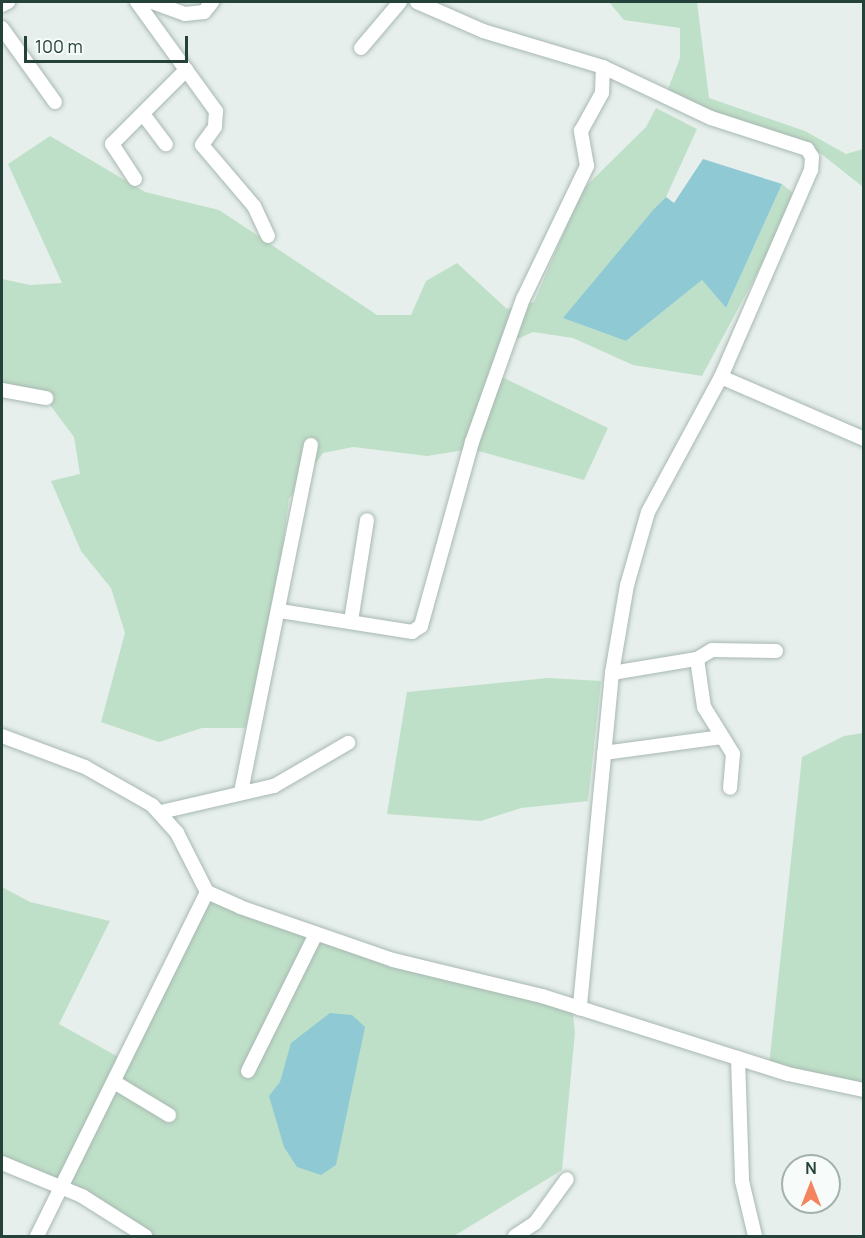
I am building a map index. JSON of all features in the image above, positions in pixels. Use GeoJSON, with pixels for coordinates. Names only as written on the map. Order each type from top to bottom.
{"type":"FeatureCollection","features":[{"type":"Feature","properties":{"kind":"street"},"geometry":{"type":"LineString","coordinates":[[2,5],[8,2]]}},
{"type":"Feature","properties":{"kind":"street"},"geometry":{"type":"LineString","coordinates":[[137,2],[218,119],[202,145],[254,206],[268,236]]}},
{"type":"Feature","properties":{"kind":"street"},"geometry":{"type":"LineString","coordinates":[[152,2],[196,14],[212,2]]}},
{"type":"Feature","properties":{"kind":"street"},"geometry":{"type":"LineString","coordinates":[[361,48],[400,2]]}},
{"type":"Feature","properties":{"kind":"street"},"geometry":{"type":"LineString","coordinates":[[417,2],[483,31],[603,67],[711,118],[807,149],[812,157],[811,170],[721,377],[648,512],[627,585],[612,673],[580,1008]]}},
{"type":"Feature","properties":{"kind":"street"},"geometry":{"type":"LineString","coordinates":[[2,28],[55,102]]}},
{"type":"Feature","properties":{"kind":"street"},"geometry":{"type":"LineString","coordinates":[[280,611],[412,632],[421,626],[472,442],[523,299],[587,166],[581,131],[602,93],[603,67]]}},
{"type":"Feature","properties":{"kind":"street"},"geometry":{"type":"LineString","coordinates":[[135,178],[112,144],[186,70]]}},
{"type":"Feature","properties":{"kind":"street"},"geometry":{"type":"LineString","coordinates":[[143,114],[166,144]]}},
{"type":"Feature","properties":{"kind":"street"},"geometry":{"type":"LineString","coordinates":[[721,377],[864,439]]}},
{"type":"Feature","properties":{"kind":"street"},"geometry":{"type":"LineString","coordinates":[[2,390],[46,398]]}},
{"type":"Feature","properties":{"kind":"street"},"geometry":{"type":"LineString","coordinates":[[241,792],[280,611],[311,445]]}},
{"type":"Feature","properties":{"kind":"street"},"geometry":{"type":"LineString","coordinates":[[351,621],[368,520]]}},
{"type":"Feature","properties":{"kind":"street"},"geometry":{"type":"LineString","coordinates":[[612,673],[697,659],[734,648],[776,651]]}},
{"type":"Feature","properties":{"kind":"street"},"geometry":{"type":"LineString","coordinates":[[697,659],[699,693],[733,754],[730,788]]}},
{"type":"Feature","properties":{"kind":"street"},"geometry":{"type":"LineString","coordinates":[[2,736],[85,767],[162,812],[207,892],[316,934],[580,1008],[738,1058],[864,1090]]}},
{"type":"Feature","properties":{"kind":"street"},"geometry":{"type":"LineString","coordinates":[[604,753],[722,737]]}},
{"type":"Feature","properties":{"kind":"street"},"geometry":{"type":"LineString","coordinates":[[162,812],[296,777],[348,744]]}},
{"type":"Feature","properties":{"kind":"street"},"geometry":{"type":"LineString","coordinates":[[37,1236],[59,1185],[116,1083],[207,892]]}},
{"type":"Feature","properties":{"kind":"street"},"geometry":{"type":"LineString","coordinates":[[248,1071],[316,934]]}},
{"type":"Feature","properties":{"kind":"street"},"geometry":{"type":"LineString","coordinates":[[738,1058],[742,1181],[755,1236]]}},
{"type":"Feature","properties":{"kind":"street"},"geometry":{"type":"LineString","coordinates":[[116,1083],[170,1115]]}},
{"type":"Feature","properties":{"kind":"street"},"geometry":{"type":"LineString","coordinates":[[2,1163],[59,1185],[145,1236]]}},
{"type":"Feature","properties":{"kind":"street"},"geometry":{"type":"LineString","coordinates":[[515,1236],[535,1223],[567,1179]]}},
{"type":"Feature","properties":{"kind":"green space"},"geometry":{"type":"Polygon","coordinates":[[[609,2],[697,2],[709,98],[805,131],[846,154],[863,149],[863,187],[815,149],[702,111],[667,92],[680,58],[680,28],[624,20],[609,2]]]}},
{"type":"Feature","properties":{"kind":"green space"},"geometry":{"type":"Polygon","coordinates":[[[656,108],[697,129],[666,197],[564,318],[626,341],[702,280],[726,308],[782,184],[798,197],[702,376],[633,365],[573,338],[533,332],[511,342],[502,377],[608,428],[584,480],[471,449],[427,456],[353,447],[323,453],[289,499],[273,619],[245,728],[202,728],[159,742],[101,722],[125,633],[111,588],[81,551],[51,481],[80,474],[74,437],[47,401],[2,392],[2,279],[30,285],[62,283],[8,164],[50,136],[145,192],[219,210],[377,315],[411,315],[426,281],[457,263],[507,309],[534,302],[582,190],[646,127],[656,108]]]}},
{"type":"Feature","properties":{"kind":"green space"},"geometry":{"type":"Polygon","coordinates":[[[548,678],[601,681],[588,801],[521,808],[481,821],[387,814],[407,692],[548,678]]]}},
{"type":"Feature","properties":{"kind":"green space"},"geometry":{"type":"Polygon","coordinates":[[[863,733],[863,1090],[769,1066],[802,757],[844,736],[863,733]]]}},
{"type":"Feature","properties":{"kind":"green space"},"geometry":{"type":"Polygon","coordinates":[[[2,887],[30,902],[110,921],[59,1024],[122,1059],[208,890],[396,958],[572,1005],[575,1032],[562,1170],[454,1236],[152,1236],[2,1157],[2,887]]]}},
{"type":"Feature","properties":{"kind":"water"},"geometry":{"type":"Polygon","coordinates":[[[703,159],[782,184],[726,308],[702,280],[626,341],[563,318],[654,209],[666,197],[674,203],[703,159]]]}},
{"type":"Feature","properties":{"kind":"water"},"geometry":{"type":"Polygon","coordinates":[[[330,1013],[352,1015],[365,1027],[336,1165],[321,1175],[297,1167],[284,1147],[269,1096],[280,1082],[291,1043],[330,1013]]]}}]}
